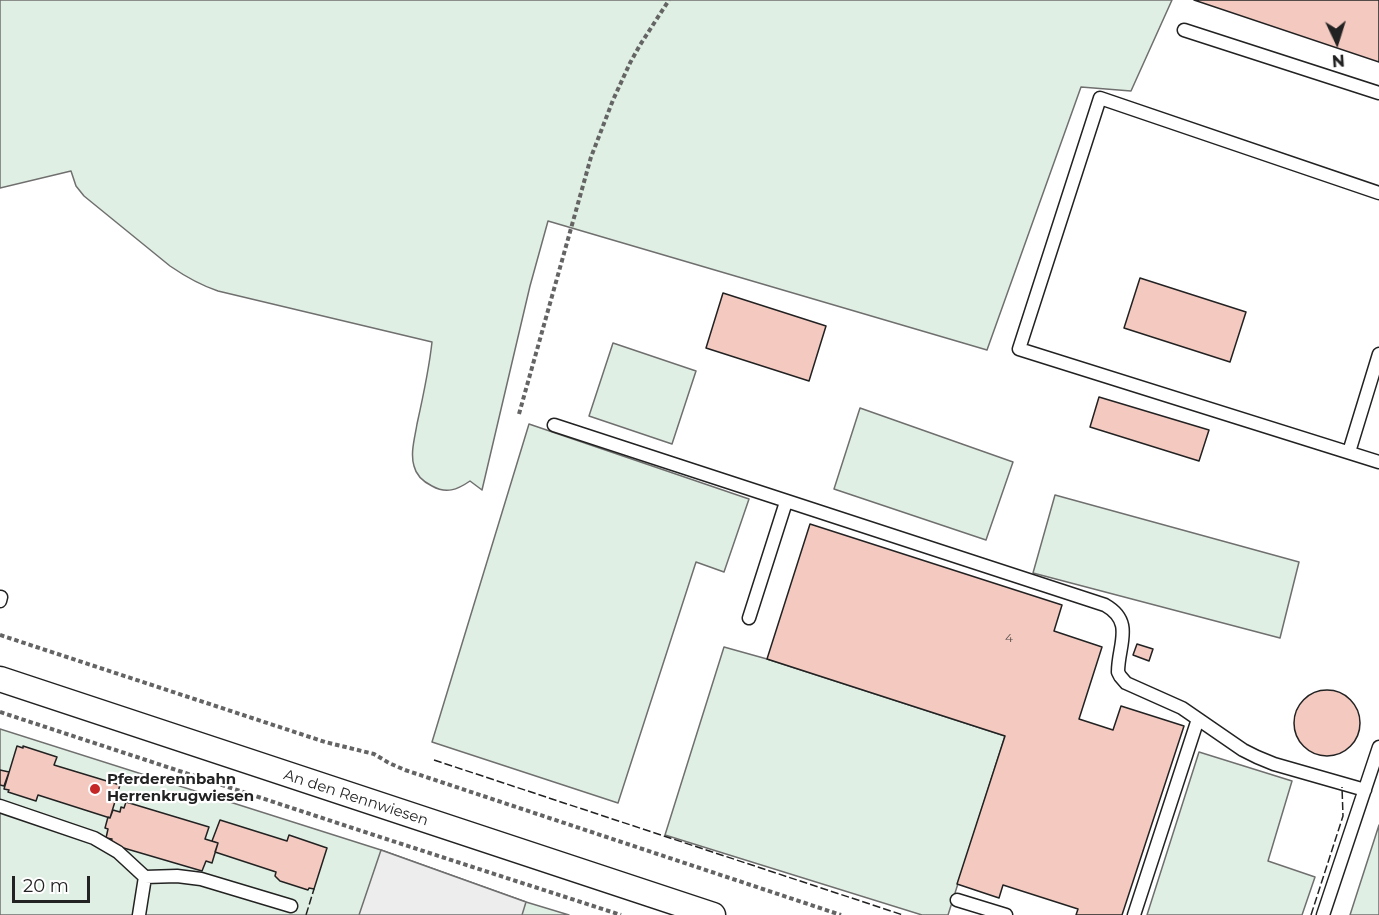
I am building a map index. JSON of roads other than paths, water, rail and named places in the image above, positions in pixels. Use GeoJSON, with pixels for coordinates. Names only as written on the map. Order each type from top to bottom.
{"type":"FeatureCollection","features":[{"type":"Feature","properties":{"kind":"street","name":"An den Rennwiesen"},"geometry":{"type":"LineString","coordinates":[[0,679],[713,915]]}},
{"type":"Feature","properties":{"kind":"lane"},"geometry":{"type":"LineString","coordinates":[[1184,30],[1379,93]]}},
{"type":"Feature","properties":{"kind":"lane"},"geometry":{"type":"LineString","coordinates":[[1379,193],[1100,98],[1019,350],[1379,462]]}},
{"type":"Feature","properties":{"kind":"lane"},"geometry":{"type":"LineString","coordinates":[[1349,452],[1379,354]]}},
{"type":"Feature","properties":{"kind":"lane"},"geometry":{"type":"LineString","coordinates":[[554,425],[1105,605],[1116,614],[1122,624],[1123,637],[1118,667],[1123,680],[1182,708],[1257,757],[1365,790]]}},
{"type":"Feature","properties":{"kind":"lane"},"geometry":{"type":"LineString","coordinates":[[749,618],[786,502]]}},
{"type":"Feature","properties":{"kind":"lane"},"geometry":{"type":"LineString","coordinates":[[1134,915],[1198,719]]}},
{"type":"Feature","properties":{"kind":"lane"},"geometry":{"type":"LineString","coordinates":[[1323,915],[1379,747]]}},
{"type":"Feature","properties":{"kind":"lane"},"geometry":{"type":"LineString","coordinates":[[0,806],[94,838],[118,852],[145,877],[177,876],[201,879],[291,906]]}},
{"type":"Feature","properties":{"kind":"lane"},"geometry":{"type":"LineString","coordinates":[[139,915],[145,877]]}},
{"type":"Feature","properties":{"kind":"lane"},"geometry":{"type":"LineString","coordinates":[[957,900],[1006,915]]}},
{"type":"Feature","properties":{"kind":"place","name":"Pferderennbahn Herrenkrugwiesen"},"geometry":{"type":"Point","coordinates":[95,789]}}]}
